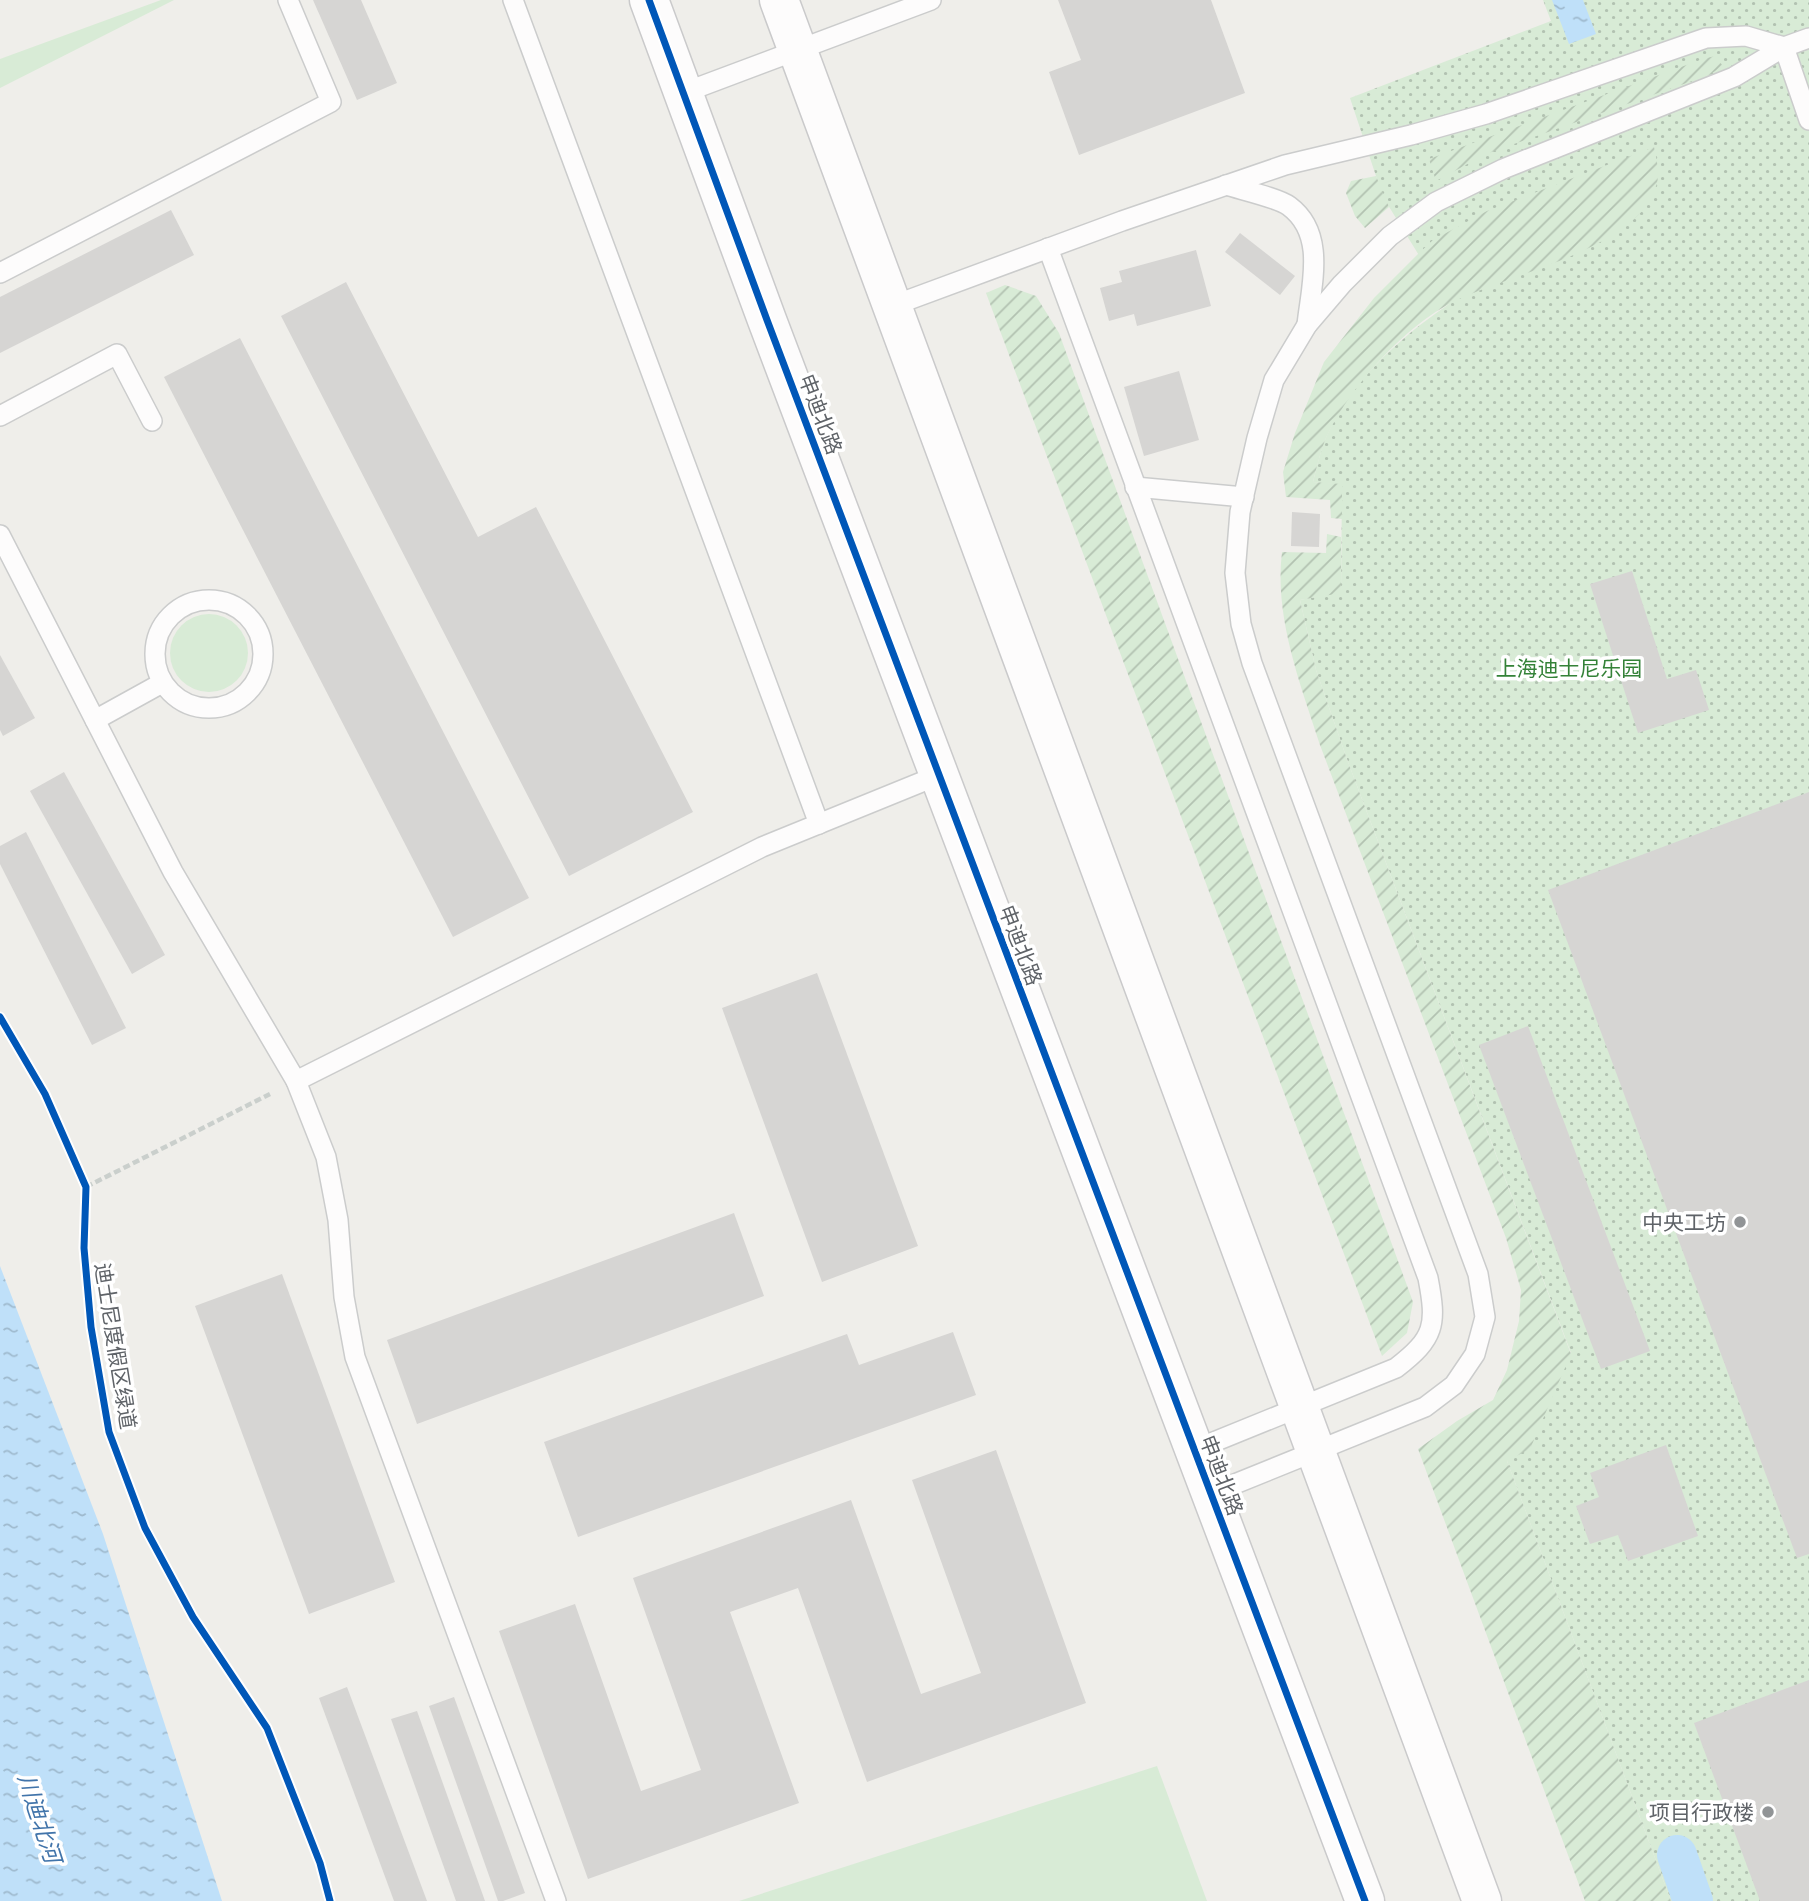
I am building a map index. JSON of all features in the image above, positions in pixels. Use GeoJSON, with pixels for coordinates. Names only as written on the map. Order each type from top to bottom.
{"type":"FeatureCollection","features":[{"type":"Feature","properties":{"kind":"street","name":"申迪北路"},"geometry":{"type":"LineString","coordinates":[[649,0],[1365,1901]]}},
{"type":"Feature","properties":{"kind":"street"},"geometry":{"type":"LineString","coordinates":[[779,0],[1482,1901]]}},
{"type":"Feature","properties":{"kind":"lane"},"geometry":{"type":"LineString","coordinates":[[0,273],[331,102],[288,0]]}},
{"type":"Feature","properties":{"kind":"lane"},"geometry":{"type":"LineString","coordinates":[[513,0],[819,824]]}},
{"type":"Feature","properties":{"kind":"lane"},"geometry":{"type":"LineString","coordinates":[[683,93],[931,0]]}},
{"type":"Feature","properties":{"kind":"lane"},"geometry":{"type":"LineString","coordinates":[[892,306],[1285,165],[1486,114],[1706,38],[1746,36],[1784,47]]}},
{"type":"Feature","properties":{"kind":"lane"},"geometry":{"type":"LineString","coordinates":[[1210,1494],[1425,1408],[1454,1385],[1475,1354],[1485,1317],[1478,1274],[1257,676],[1241,624],[1235,573],[1244,497],[1274,380],[1307,325],[1342,284],[1390,236],[1436,202],[1503,169],[1734,77],[1784,47],[1809,38]]}},
{"type":"Feature","properties":{"kind":"lane"},"geometry":{"type":"LineString","coordinates":[[1784,47],[1809,120]]}},
{"type":"Feature","properties":{"kind":"lane"},"geometry":{"type":"LineString","coordinates":[[1226,185],[1288,205],[1305,222],[1314,242],[1307,325]]}},
{"type":"Feature","properties":{"kind":"lane"},"geometry":{"type":"LineString","coordinates":[[1048,248],[1428,1278],[1434,1310],[1429,1335],[1414,1354],[1396,1368],[1194,1450]]}},
{"type":"Feature","properties":{"kind":"lane"},"geometry":{"type":"LineString","coordinates":[[0,416],[117,354],[152,421]]}},
{"type":"Feature","properties":{"kind":"lane"},"geometry":{"type":"LineString","coordinates":[[1135,487],[1244,497]]}},
{"type":"Feature","properties":{"kind":"lane"},"geometry":{"type":"LineString","coordinates":[[0,535],[173,872],[296,1081],[326,1157],[338,1220],[344,1297],[355,1357],[556,1901]]}},
{"type":"Feature","properties":{"kind":"lane"},"geometry":{"type":"LineString","coordinates":[[201,600],[219,600],[236,607],[251,618],[264,652],[261,670],[253,686],[241,699],[225,707],[198,708],[174,697],[162,683],[156,667],[154,648],[159,631],[170,616],[184,605],[201,600]]}},
{"type":"Feature","properties":{"kind":"lane"},"geometry":{"type":"LineString","coordinates":[[95,720],[162,683]]}},
{"type":"Feature","properties":{"kind":"lane"},"geometry":{"type":"LineString","coordinates":[[296,1081],[762,847],[939,775]]}},
{"type":"Feature","properties":{"kind":"path"},"geometry":{"type":"LineString","coordinates":[[86,1187],[296,1081]]}},
{"type":"Feature","properties":{"kind":"path"},"geometry":{"type":"LineString","coordinates":[[81,1175],[86,1187],[85,1199]]}},
{"type":"Feature","properties":{"kind":"green space"},"geometry":{"type":"Polygon","coordinates":[[[161,0],[174,0],[0,88],[0,59],[161,0]]]}},
{"type":"Feature","properties":{"kind":"green space","name":"上海迪士尼乐园"},"geometry":{"type":"Polygon","coordinates":[[[1543,0],[1809,0],[1809,1901],[1671,1901],[1507,1461],[1571,1353],[1348,762],[1316,670],[1300,600],[1341,592],[1342,485],[1313,482],[1323,445],[1333,423],[1345,403],[1376,365],[1411,332],[1449,304],[1383,197],[1350,98],[1551,21],[1543,0]]]}},
{"type":"Feature","properties":{"kind":"green space"},"geometry":{"type":"Polygon","coordinates":[[[1715,56],[1723,66],[1709,75],[1486,154],[1436,181],[1429,159],[1715,56]]]}},
{"type":"Feature","properties":{"kind":"green space"},"geometry":{"type":"Polygon","coordinates":[[[1654,147],[1657,184],[1642,211],[1622,229],[1564,259],[1449,304],[1393,346],[1359,385],[1332,426],[1313,482],[1342,484],[1342,519],[1331,518],[1330,500],[1286,497],[1283,472],[1295,433],[1324,362],[1374,298],[1418,254],[1433,240],[1487,211],[1654,147]]]}},
{"type":"Feature","properties":{"kind":"green space"},"geometry":{"type":"Polygon","coordinates":[[[1376,176],[1389,207],[1365,228],[1355,216],[1346,193],[1351,181],[1376,176]]]}},
{"type":"Feature","properties":{"kind":"green space"},"geometry":{"type":"Polygon","coordinates":[[[1005,285],[1036,296],[1059,333],[1413,1302],[1407,1333],[1382,1356],[986,293],[1005,285]]]}},
{"type":"Feature","properties":{"kind":"green space"},"geometry":{"type":"Polygon","coordinates":[[[1327,534],[1341,537],[1341,593],[1300,600],[1316,670],[1348,762],[1571,1354],[1530,1449],[1507,1461],[1671,1901],[1585,1901],[1418,1449],[1457,1421],[1493,1400],[1507,1370],[1519,1321],[1521,1290],[1506,1238],[1320,745],[1290,650],[1282,601],[1282,552],[1326,553],[1327,534]]]}},
{"type":"Feature","properties":{"kind":"green space"},"geometry":{"type":"Polygon","coordinates":[[[209,614],[224,617],[237,625],[245,638],[248,653],[245,668],[237,681],[224,689],[209,692],[194,689],[181,681],[173,668],[170,653],[173,638],[181,625],[194,617],[209,614]]]}},
{"type":"Feature","properties":{"kind":"green space"},"geometry":{"type":"Polygon","coordinates":[[[1157,1766],[1207,1901],[739,1901],[1157,1766]]]}},
{"type":"Feature","properties":{"kind":"water"},"geometry":{"type":"Polygon","coordinates":[[[1552,0],[1583,0],[1596,34],[1569,44],[1552,0]]]}},
{"type":"Feature","properties":{"kind":"water","name":"川迪北河"},"geometry":{"type":"Polygon","coordinates":[[[0,1266],[103,1534],[222,1901],[0,1901],[0,1266]]]}},
{"type":"Feature","properties":{"kind":"building"},"geometry":{"type":"Polygon","coordinates":[[[313,0],[361,0],[397,83],[357,100],[313,0]]]}},
{"type":"Feature","properties":{"kind":"building"},"geometry":{"type":"Polygon","coordinates":[[[1058,0],[1211,0],[1245,93],[1079,155],[1049,72],[1081,60],[1058,0]]]}},
{"type":"Feature","properties":{"kind":"building"},"geometry":{"type":"Polygon","coordinates":[[[171,210],[194,255],[0,353],[0,297],[171,210]]]}},
{"type":"Feature","properties":{"kind":"building"},"geometry":{"type":"Polygon","coordinates":[[[1240,233],[1295,276],[1280,295],[1225,252],[1240,233]]]}},
{"type":"Feature","properties":{"kind":"building"},"geometry":{"type":"Polygon","coordinates":[[[1196,250],[1211,306],[1137,326],[1134,314],[1109,321],[1100,288],[1122,282],[1119,271],[1196,250]]]}},
{"type":"Feature","properties":{"kind":"building"},"geometry":{"type":"Polygon","coordinates":[[[346,282],[478,537],[536,507],[693,812],[569,876],[281,316],[346,282]]]}},
{"type":"Feature","properties":{"kind":"building"},"geometry":{"type":"Polygon","coordinates":[[[240,338],[529,898],[453,937],[164,377],[240,338]]]}},
{"type":"Feature","properties":{"kind":"building"},"geometry":{"type":"Polygon","coordinates":[[[1179,371],[1199,440],[1144,456],[1124,387],[1179,371]]]}},
{"type":"Feature","properties":{"kind":"building"},"geometry":{"type":"Polygon","coordinates":[[[1292,512],[1320,514],[1319,547],[1291,546],[1292,512]]]}},
{"type":"Feature","properties":{"kind":"building"},"geometry":{"type":"Polygon","coordinates":[[[1632,571],[1667,679],[1696,670],[1709,710],[1638,733],[1590,584],[1632,571]]]}},
{"type":"Feature","properties":{"kind":"building"},"geometry":{"type":"Polygon","coordinates":[[[0,655],[35,718],[3,736],[0,730],[0,655]]]}},
{"type":"Feature","properties":{"kind":"building"},"geometry":{"type":"Polygon","coordinates":[[[64,772],[165,955],[132,974],[30,791],[64,772]]]}},
{"type":"Feature","properties":{"kind":"building","name":"中央工坊"},"geometry":{"type":"Polygon","coordinates":[[[1809,792],[1809,1554],[1797,1558],[1548,890],[1809,792]]]}},
{"type":"Feature","properties":{"kind":"building"},"geometry":{"type":"Polygon","coordinates":[[[26,832],[126,1028],[92,1045],[0,864],[0,846],[26,832]]]}},
{"type":"Feature","properties":{"kind":"building"},"geometry":{"type":"Polygon","coordinates":[[[817,973],[918,1246],[822,1282],[722,1008],[817,973]]]}},
{"type":"Feature","properties":{"kind":"building"},"geometry":{"type":"Polygon","coordinates":[[[1528,1026],[1650,1351],[1601,1369],[1479,1045],[1528,1026]]]}},
{"type":"Feature","properties":{"kind":"building"},"geometry":{"type":"Polygon","coordinates":[[[734,1213],[764,1296],[417,1424],[387,1340],[734,1213]]]}},
{"type":"Feature","properties":{"kind":"building"},"geometry":{"type":"Polygon","coordinates":[[[282,1274],[395,1582],[309,1614],[195,1306],[282,1274]]]}},
{"type":"Feature","properties":{"kind":"building"},"geometry":{"type":"Polygon","coordinates":[[[953,1332],[976,1395],[578,1537],[544,1442],[847,1334],[859,1365],[953,1332]]]}},
{"type":"Feature","properties":{"kind":"building"},"geometry":{"type":"Polygon","coordinates":[[[1666,1445],[1698,1536],[1628,1561],[1618,1535],[1590,1544],[1576,1506],[1599,1497],[1590,1473],[1666,1445]]]}},
{"type":"Feature","properties":{"kind":"building"},"geometry":{"type":"Polygon","coordinates":[[[996,1450],[1086,1703],[867,1782],[798,1588],[730,1612],[799,1803],[588,1879],[499,1631],[575,1604],[641,1791],[701,1770],[633,1578],[851,1500],[921,1694],[981,1673],[912,1480],[996,1450]]]}},
{"type":"Feature","properties":{"kind":"building","name":"项目行政楼"},"geometry":{"type":"Polygon","coordinates":[[[1809,1680],[1809,1901],[1760,1901],[1694,1723],[1809,1680]]]}},
{"type":"Feature","properties":{"kind":"building"},"geometry":{"type":"Polygon","coordinates":[[[347,1687],[427,1901],[394,1901],[319,1698],[347,1687]]]}},
{"type":"Feature","properties":{"kind":"building"},"geometry":{"type":"Polygon","coordinates":[[[454,1697],[525,1893],[503,1901],[498,1901],[429,1706],[454,1697]]]}},
{"type":"Feature","properties":{"kind":"building"},"geometry":{"type":"Polygon","coordinates":[[[417,1711],[485,1901],[456,1901],[391,1719],[417,1711]]]}},
{"type":"Feature","properties":{"kind":"waterway"},"geometry":{"type":"LineString","coordinates":[[1677,1855],[1693,1901]]}},
{"type":"Feature","properties":{"kind":"cycle path"},"geometry":{"type":"LineString","coordinates":[[649,0],[767,320],[1365,1901]]}},
{"type":"Feature","properties":{"kind":"cycle path","name":"迪士尼度假区绿道"},"geometry":{"type":"LineString","coordinates":[[0,1017],[45,1094],[86,1187],[84,1248],[91,1327],[109,1432],[145,1528],[193,1617],[267,1728],[320,1863],[330,1901]]}},
{"type":"Feature","properties":{"kind":"place","name":"中央工坊"},"geometry":{"type":"Point","coordinates":[1740,1222]}},
{"type":"Feature","properties":{"kind":"place","name":"项目行政楼"},"geometry":{"type":"Point","coordinates":[1768,1812]}}]}
